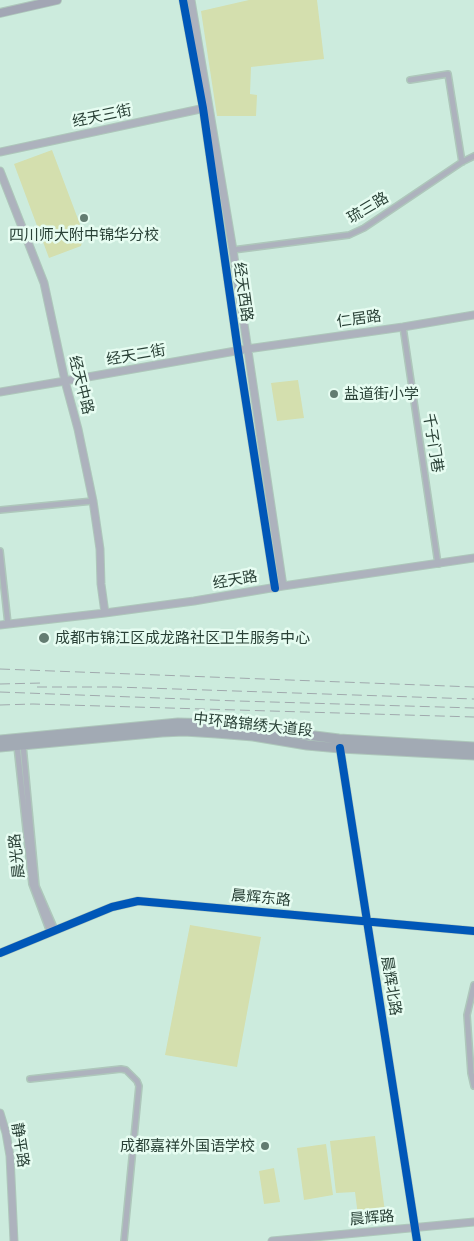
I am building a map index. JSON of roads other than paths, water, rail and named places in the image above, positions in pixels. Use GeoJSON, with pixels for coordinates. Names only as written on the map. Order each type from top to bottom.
{"type":"FeatureCollection","features":[{"type":"Feature","properties":{"kind":"main road"},"geometry":{"type":"LineString","coordinates":[[0,13],[57,0]]}},
{"type":"Feature","properties":{"kind":"main road","name":"中环路锦绣大道段"},"geometry":{"type":"LineString","coordinates":[[0,740],[178,723],[218,724],[339,739],[474,747]]}},
{"type":"Feature","properties":{"kind":"main road","name":"中环路锦绣大道段"},"geometry":{"type":"LineString","coordinates":[[0,747],[184,731],[244,735],[340,748],[474,755]]}},
{"type":"Feature","properties":{"kind":"street","name":"经天西路"},"geometry":{"type":"LineString","coordinates":[[184,0],[233,250],[283,586]]}},
{"type":"Feature","properties":{"kind":"street","name":"经天西路"},"geometry":{"type":"LineString","coordinates":[[191,0],[238,351],[275,588]]}},
{"type":"Feature","properties":{"kind":"street"},"geometry":{"type":"LineString","coordinates":[[410,80],[448,74],[462,162]]}},
{"type":"Feature","properties":{"kind":"street","name":"经天三街"},"geometry":{"type":"LineString","coordinates":[[0,152],[206,108]]}},
{"type":"Feature","properties":{"kind":"street","name":"琉三路"},"geometry":{"type":"LineString","coordinates":[[233,250],[349,235],[364,228],[462,162],[474,156]]}},
{"type":"Feature","properties":{"kind":"street","name":"经天中路"},"geometry":{"type":"LineString","coordinates":[[0,170],[44,283],[64,382],[78,429],[93,501],[100,549],[101,584],[105,613]]}},
{"type":"Feature","properties":{"kind":"street","name":"仁居路"},"geometry":{"type":"LineString","coordinates":[[247,349],[474,315]]}},
{"type":"Feature","properties":{"kind":"street","name":"千子门巷"},"geometry":{"type":"LineString","coordinates":[[403,327],[438,564]]}},
{"type":"Feature","properties":{"kind":"street","name":"经天二街"},"geometry":{"type":"LineString","coordinates":[[0,392],[247,349]]}},
{"type":"Feature","properties":{"kind":"street"},"geometry":{"type":"LineString","coordinates":[[0,510],[93,501]]}},
{"type":"Feature","properties":{"kind":"street"},"geometry":{"type":"LineString","coordinates":[[0,550],[4,625]]}},
{"type":"Feature","properties":{"kind":"street","name":"经天路"},"geometry":{"type":"LineString","coordinates":[[4,625],[194,601],[474,558]]}},
{"type":"Feature","properties":{"kind":"street","name":"晨光路"},"geometry":{"type":"LineString","coordinates":[[20,745],[32,884],[53,931]]}},
{"type":"Feature","properties":{"kind":"street","name":"晨辉北路"},"geometry":{"type":"LineString","coordinates":[[340,748],[417,1241]]}},
{"type":"Feature","properties":{"kind":"street","name":"晨辉东路"},"geometry":{"type":"LineString","coordinates":[[0,953],[112,906],[138,901],[474,930]]}},
{"type":"Feature","properties":{"kind":"street"},"geometry":{"type":"LineString","coordinates":[[474,985],[467,1015],[471,1073],[474,1086]]}},
{"type":"Feature","properties":{"kind":"street"},"geometry":{"type":"LineString","coordinates":[[30,1079],[121,1069],[126,1070],[137,1081],[139,1086],[124,1241]]}},
{"type":"Feature","properties":{"kind":"street","name":"静平路"},"geometry":{"type":"LineString","coordinates":[[0,1113],[10,1156],[14,1241]]}},
{"type":"Feature","properties":{"kind":"street","name":"晨辉路"},"geometry":{"type":"LineString","coordinates":[[272,1241],[474,1222]]}},
{"type":"Feature","properties":{"kind":"railway"},"geometry":{"type":"LineString","coordinates":[[0,669],[474,687]]}},
{"type":"Feature","properties":{"kind":"railway"},"geometry":{"type":"LineString","coordinates":[[0,684],[42,683]]}},
{"type":"Feature","properties":{"kind":"railway"},"geometry":{"type":"LineString","coordinates":[[37,687],[116,687],[474,699]]}},
{"type":"Feature","properties":{"kind":"railway"},"geometry":{"type":"LineString","coordinates":[[0,692],[474,708]]}},
{"type":"Feature","properties":{"kind":"railway"},"geometry":{"type":"LineString","coordinates":[[0,705],[33,704],[474,717]]}},
{"type":"Feature","properties":{"kind":"place","name":"四川师大附中锦华分校"},"geometry":{"type":"Point","coordinates":[84,218]}},
{"type":"Feature","properties":{"kind":"place","name":"盐道街小学"},"geometry":{"type":"Point","coordinates":[334,394]}},
{"type":"Feature","properties":{"kind":"place","name":"成都市锦江区成龙路社区卫生服务中心"},"geometry":{"type":"Point","coordinates":[44,638]}},
{"type":"Feature","properties":{"kind":"place","name":"成都嘉祥外国语学校"},"geometry":{"type":"Point","coordinates":[265,1146]}}]}
